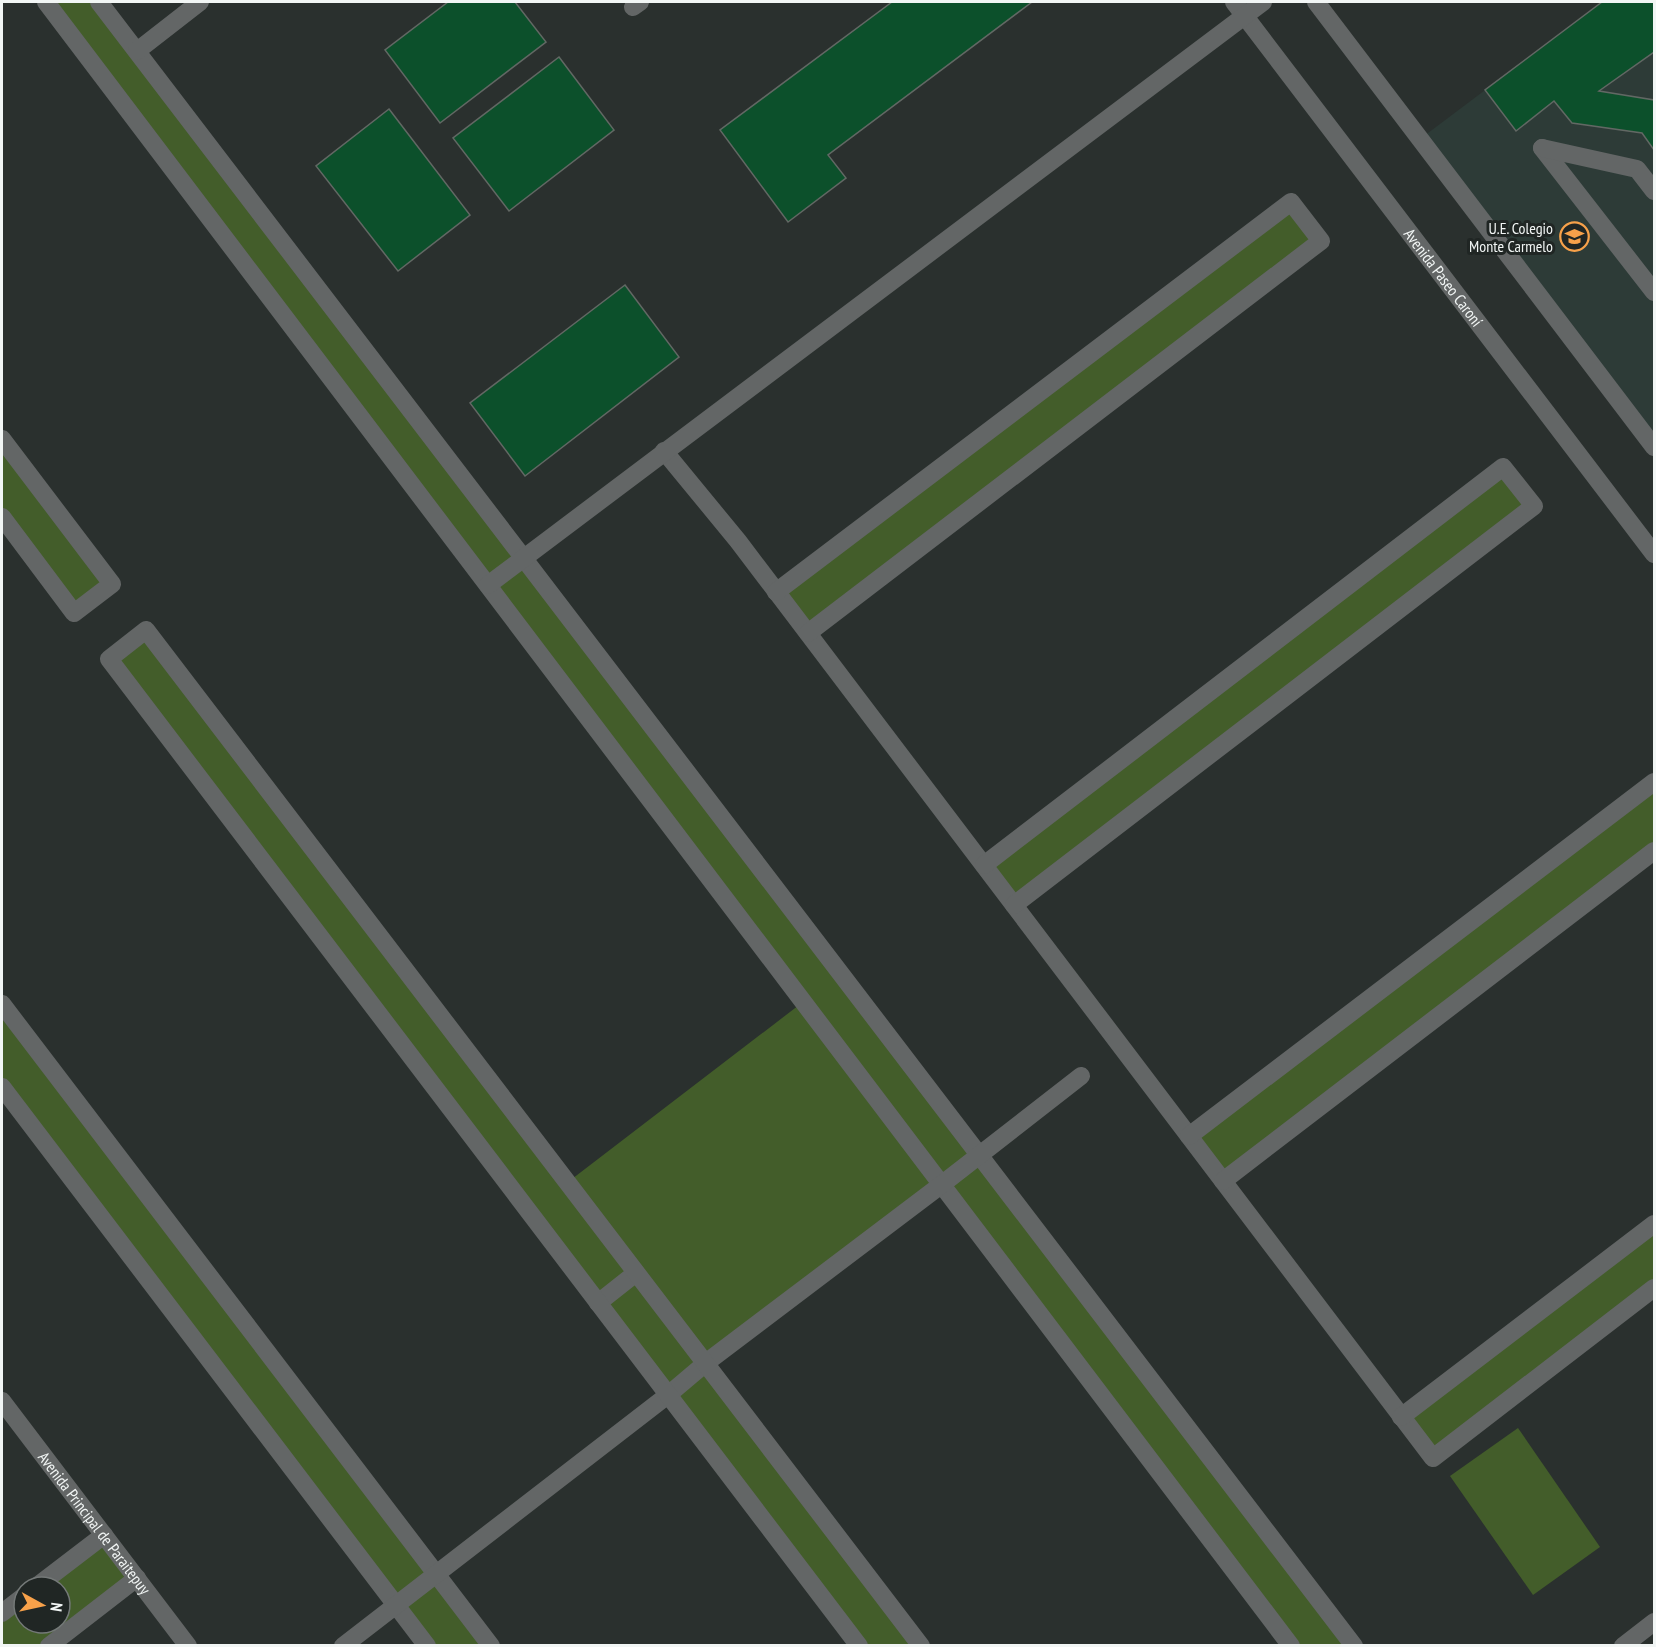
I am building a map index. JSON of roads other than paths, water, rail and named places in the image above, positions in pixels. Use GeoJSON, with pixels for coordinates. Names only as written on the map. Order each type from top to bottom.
{"type":"FeatureCollection","features":[{"type":"Feature","properties":{"kind":"street"},"geometry":{"type":"LineString","coordinates":[[46,2],[1291,1646]]}},
{"type":"Feature","properties":{"kind":"street"},"geometry":{"type":"LineString","coordinates":[[99,2],[1354,1646]]}},
{"type":"Feature","properties":{"kind":"street"},"geometry":{"type":"LineString","coordinates":[[137,51],[200,2]]}},
{"type":"Feature","properties":{"kind":"street"},"geometry":{"type":"LineString","coordinates":[[488,585],[1239,8],[1263,2]]}},
{"type":"Feature","properties":{"kind":"street"},"geometry":{"type":"LineString","coordinates":[[1316,2],[1654,447]]}},
{"type":"Feature","properties":{"kind":"street","name":"Avenida Paseo Caroní"},"geometry":{"type":"LineString","coordinates":[[1239,8],[1654,554]]}},
{"type":"Feature","properties":{"kind":"street"},"geometry":{"type":"LineString","coordinates":[[1654,191],[1637,169],[1542,148],[1654,292]]}},
{"type":"Feature","properties":{"kind":"street"},"geometry":{"type":"LineString","coordinates":[[776,592],[1290,202],[1321,240],[808,633]]}},
{"type":"Feature","properties":{"kind":"street"},"geometry":{"type":"LineString","coordinates":[[2,439],[112,584],[74,613],[2,517]]}},
{"type":"Feature","properties":{"kind":"street"},"geometry":{"type":"LineString","coordinates":[[664,452],[738,541],[1433,1458],[1654,1288]]}},
{"type":"Feature","properties":{"kind":"street"},"geometry":{"type":"LineString","coordinates":[[984,865],[1503,467],[1534,506],[1014,906]]}},
{"type":"Feature","properties":{"kind":"street"},"geometry":{"type":"LineString","coordinates":[[859,1646],[109,658],[146,630],[636,1273],[707,1362],[730,1397],[921,1646]]}},
{"type":"Feature","properties":{"kind":"street"},"geometry":{"type":"LineString","coordinates":[[1189,1136],[1654,782]]}},
{"type":"Feature","properties":{"kind":"street"},"geometry":{"type":"LineString","coordinates":[[1223,1180],[1654,851]]}},
{"type":"Feature","properties":{"kind":"street"},"geometry":{"type":"LineString","coordinates":[[2,1004],[490,1646]]}},
{"type":"Feature","properties":{"kind":"street"},"geometry":{"type":"LineString","coordinates":[[343,1646],[668,1396],[707,1362],[981,1155],[1081,1076]]}},
{"type":"Feature","properties":{"kind":"street"},"geometry":{"type":"LineString","coordinates":[[2,1087],[427,1646]]}},
{"type":"Feature","properties":{"kind":"street"},"geometry":{"type":"LineString","coordinates":[[1401,1417],[1654,1224]]}},
{"type":"Feature","properties":{"kind":"street"},"geometry":{"type":"LineString","coordinates":[[598,1302],[636,1273]]}},
{"type":"Feature","properties":{"kind":"street","name":"Avenida Principal de Paraitepuy"},"geometry":{"type":"LineString","coordinates":[[2,1401],[188,1646]]}},
{"type":"Feature","properties":{"kind":"street"},"geometry":{"type":"LineString","coordinates":[[52,1575],[104,1535]]}},
{"type":"Feature","properties":{"kind":"street"},"geometry":{"type":"LineString","coordinates":[[49,1646],[137,1578]]}},
{"type":"Feature","properties":{"kind":"street"},"geometry":{"type":"LineString","coordinates":[[1623,1646],[1654,1622]]}},
{"type":"Feature","properties":{"kind":"place","name":"U.E. Colegio Monte Carmelo"},"geometry":{"type":"Point","coordinates":[1574,237]}}]}
